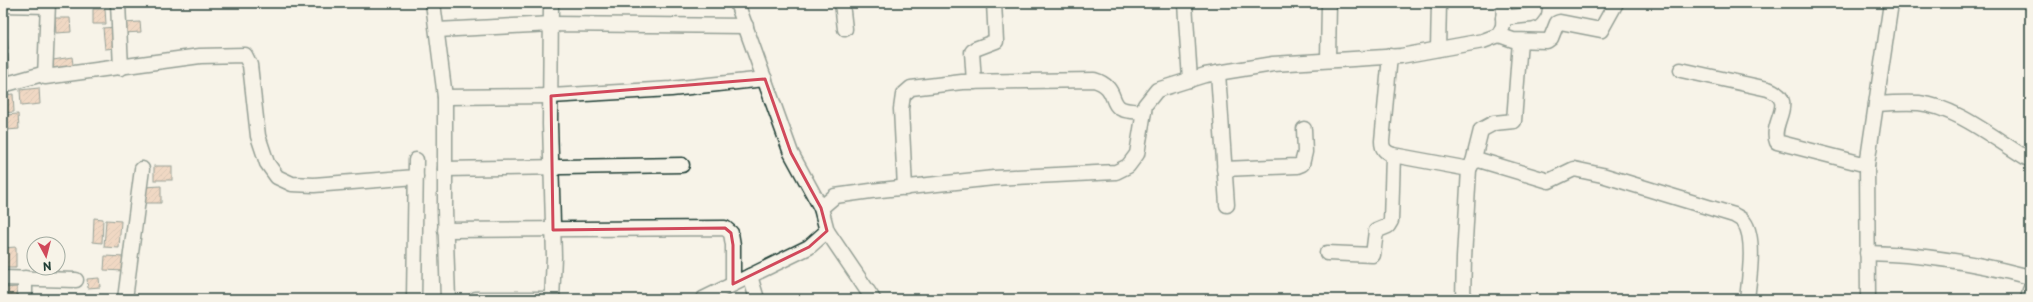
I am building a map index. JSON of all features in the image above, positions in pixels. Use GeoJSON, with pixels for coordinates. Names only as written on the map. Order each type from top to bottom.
{"type":"FeatureCollection","features":[{"type":"Feature","properties":{"kind":"street"},"geometry":{"type":"LineString","coordinates":[[118,3],[121,68]]}},
{"type":"Feature","properties":{"kind":"street"},"geometry":{"type":"LineString","coordinates":[[433,3],[445,97],[445,230],[448,299]]}},
{"type":"Feature","properties":{"kind":"street"},"geometry":{"type":"LineString","coordinates":[[476,299],[552,299],[553,230],[551,167],[551,3]]}},
{"type":"Feature","properties":{"kind":"street"},"geometry":{"type":"LineString","coordinates":[[737,3],[791,153],[821,208],[828,231],[873,299]]}},
{"type":"Feature","properties":{"kind":"street"},"geometry":{"type":"LineString","coordinates":[[842,3],[845,29]]}},
{"type":"Feature","properties":{"kind":"street"},"geometry":{"type":"LineString","coordinates":[[974,82],[972,52],[974,49],[996,41],[994,3]]}},
{"type":"Feature","properties":{"kind":"street"},"geometry":{"type":"LineString","coordinates":[[1185,3],[1190,80]]}},
{"type":"Feature","properties":{"kind":"street"},"geometry":{"type":"LineString","coordinates":[[1328,59],[1329,3]]}},
{"type":"Feature","properties":{"kind":"street"},"geometry":{"type":"LineString","coordinates":[[1438,49],[1439,3]]}},
{"type":"Feature","properties":{"kind":"street"},"geometry":{"type":"LineString","coordinates":[[1500,35],[1504,3]]}},
{"type":"Feature","properties":{"kind":"street"},"geometry":{"type":"LineString","coordinates":[[1503,18],[1531,15],[1535,3]]}},
{"type":"Feature","properties":{"kind":"street"},"geometry":{"type":"LineString","coordinates":[[1500,35],[1508,40],[1549,40],[1557,23],[1560,22],[1601,30],[1616,3]]}},
{"type":"Feature","properties":{"kind":"street"},"geometry":{"type":"LineString","coordinates":[[1868,299],[1867,164],[1891,3]]}},
{"type":"Feature","properties":{"kind":"street"},"geometry":{"type":"LineString","coordinates":[[3,5],[47,5],[46,78],[200,56],[245,55],[250,66],[258,136],[267,163],[276,177],[292,184],[314,185],[416,177]]}},
{"type":"Feature","properties":{"kind":"street"},"geometry":{"type":"LineString","coordinates":[[436,30],[552,24],[746,26]]}},
{"type":"Feature","properties":{"kind":"street"},"geometry":{"type":"LineString","coordinates":[[821,208],[835,196],[994,178],[1116,172],[1128,166],[1137,154],[1146,105],[1157,90],[1218,73],[1273,64],[1328,59],[1390,56],[1483,41],[1500,35]]}},
{"type":"Feature","properties":{"kind":"street"},"geometry":{"type":"LineString","coordinates":[[1463,299],[1464,258],[1471,166],[1481,130],[1494,123],[1514,121],[1520,41]]}},
{"type":"Feature","properties":{"kind":"street"},"geometry":{"type":"LineString","coordinates":[[1390,56],[1382,141],[1382,148],[1386,152],[1393,155],[1471,166],[1479,160],[1485,161],[1549,181],[1574,169],[1602,175],[1734,215],[1744,221],[1749,232],[1750,244],[1747,299]]}},
{"type":"Feature","properties":{"kind":"street"},"geometry":{"type":"LineString","coordinates":[[1681,70],[1777,92],[1781,98],[1782,104],[1775,134],[1777,142],[1867,164]]}},
{"type":"Feature","properties":{"kind":"street"},"geometry":{"type":"LineString","coordinates":[[3,85],[46,73]]}},
{"type":"Feature","properties":{"kind":"street"},"geometry":{"type":"LineString","coordinates":[[1218,73],[1227,205]]}},
{"type":"Feature","properties":{"kind":"street"},"geometry":{"type":"LineString","coordinates":[[445,97],[551,96],[671,89],[764,79]]}},
{"type":"Feature","properties":{"kind":"street"},"geometry":{"type":"LineString","coordinates":[[905,188],[901,109],[904,95],[911,88],[974,82],[1094,80],[1107,86],[1117,105],[1122,109],[1144,112]]}},
{"type":"Feature","properties":{"kind":"street"},"geometry":{"type":"LineString","coordinates":[[1876,104],[1919,103],[1944,109],[2030,160]]}},
{"type":"Feature","properties":{"kind":"street"},"geometry":{"type":"LineString","coordinates":[[1224,169],[1297,166],[1302,164],[1305,152],[1304,129]]}},
{"type":"Feature","properties":{"kind":"street"},"geometry":{"type":"LineString","coordinates":[[1327,253],[1373,255],[1376,231],[1388,226],[1391,221],[1393,155]]}},
{"type":"Feature","properties":{"kind":"street"},"geometry":{"type":"LineString","coordinates":[[414,299],[416,160]]}},
{"type":"Feature","properties":{"kind":"street"},"geometry":{"type":"LineString","coordinates":[[445,169],[682,165]]}},
{"type":"Feature","properties":{"kind":"street"},"geometry":{"type":"LineString","coordinates":[[125,299],[142,168]]}},
{"type":"Feature","properties":{"kind":"street"},"geometry":{"type":"LineString","coordinates":[[445,230],[725,228],[731,233],[733,245],[733,284]]}},
{"type":"Feature","properties":{"kind":"street"},"geometry":{"type":"LineString","coordinates":[[703,299],[808,246],[828,231]]}},
{"type":"Feature","properties":{"kind":"street"},"geometry":{"type":"LineString","coordinates":[[1867,253],[1932,257],[2030,277]]}},
{"type":"Feature","properties":{"kind":"street"},"geometry":{"type":"LineString","coordinates":[[750,276],[757,299]]}},
{"type":"Feature","properties":{"kind":"street"},"geometry":{"type":"LineString","coordinates":[[3,278],[76,280]]}},
{"type":"Feature","properties":{"kind":"street"},"geometry":{"type":"LineString","coordinates":[[25,278],[25,299]]}},
{"type":"Feature","properties":{"kind":"street"},"geometry":{"type":"LineString","coordinates":[[2028,299],[2030,290]]}},
{"type":"Feature","properties":{"kind":"highlighted area"},"geometry":{"type":"Polygon","coordinates":[[[765,79],[791,153],[821,208],[827,231],[809,247],[733,284],[733,245],[731,233],[725,228],[553,230],[551,96],[765,79]]]}},
{"type":"Feature","properties":{"kind":"building"},"geometry":{"type":"Polygon","coordinates":[[[93,9],[105,9],[106,24],[93,24],[93,9]]]}},
{"type":"Feature","properties":{"kind":"building"},"geometry":{"type":"Polygon","coordinates":[[[55,18],[70,18],[71,32],[56,33],[55,18]]]}},
{"type":"Feature","properties":{"kind":"building"},"geometry":{"type":"Polygon","coordinates":[[[140,22],[141,32],[124,33],[123,23],[140,22]]]}},
{"type":"Feature","properties":{"kind":"building"},"geometry":{"type":"Polygon","coordinates":[[[116,27],[118,48],[105,49],[103,28],[116,27]]]}},
{"type":"Feature","properties":{"kind":"building"},"geometry":{"type":"Polygon","coordinates":[[[3,32],[6,32],[8,49],[3,49],[3,32]]]}},
{"type":"Feature","properties":{"kind":"building"},"geometry":{"type":"Polygon","coordinates":[[[8,54],[10,78],[3,79],[3,55],[8,54]]]}},
{"type":"Feature","properties":{"kind":"building"},"geometry":{"type":"Polygon","coordinates":[[[72,57],[74,72],[49,75],[47,61],[72,57]]]}},
{"type":"Feature","properties":{"kind":"building"},"geometry":{"type":"Polygon","coordinates":[[[39,88],[40,104],[21,106],[20,90],[39,88]]]}},
{"type":"Feature","properties":{"kind":"building"},"geometry":{"type":"Polygon","coordinates":[[[13,94],[14,112],[3,113],[3,95],[13,94]]]}},
{"type":"Feature","properties":{"kind":"building"},"geometry":{"type":"Polygon","coordinates":[[[18,114],[19,129],[7,130],[5,115],[18,114]]]}},
{"type":"Feature","properties":{"kind":"building"},"geometry":{"type":"Polygon","coordinates":[[[154,166],[172,166],[172,180],[154,180],[154,166]]]}},
{"type":"Feature","properties":{"kind":"building"},"geometry":{"type":"Polygon","coordinates":[[[161,186],[161,203],[144,203],[144,187],[161,186]]]}},
{"type":"Feature","properties":{"kind":"building"},"geometry":{"type":"Polygon","coordinates":[[[94,218],[103,219],[102,243],[93,242],[94,218]]]}},
{"type":"Feature","properties":{"kind":"building"},"geometry":{"type":"Polygon","coordinates":[[[106,220],[121,221],[119,248],[104,247],[106,220]]]}},
{"type":"Feature","properties":{"kind":"building"},"geometry":{"type":"Polygon","coordinates":[[[16,247],[16,268],[3,268],[3,248],[16,247]]]}},
{"type":"Feature","properties":{"kind":"building"},"geometry":{"type":"Polygon","coordinates":[[[105,256],[124,257],[123,271],[104,270],[105,256]]]}},
{"type":"Feature","properties":{"kind":"building"},"geometry":{"type":"Polygon","coordinates":[[[43,276],[58,276],[58,277],[43,276]]]}},
{"type":"Feature","properties":{"kind":"building"},"geometry":{"type":"Polygon","coordinates":[[[99,278],[100,287],[88,288],[87,279],[99,278]]]}},
{"type":"Feature","properties":{"kind":"building"},"geometry":{"type":"Polygon","coordinates":[[[18,287],[18,299],[3,299],[3,288],[18,287]]]}}]}
